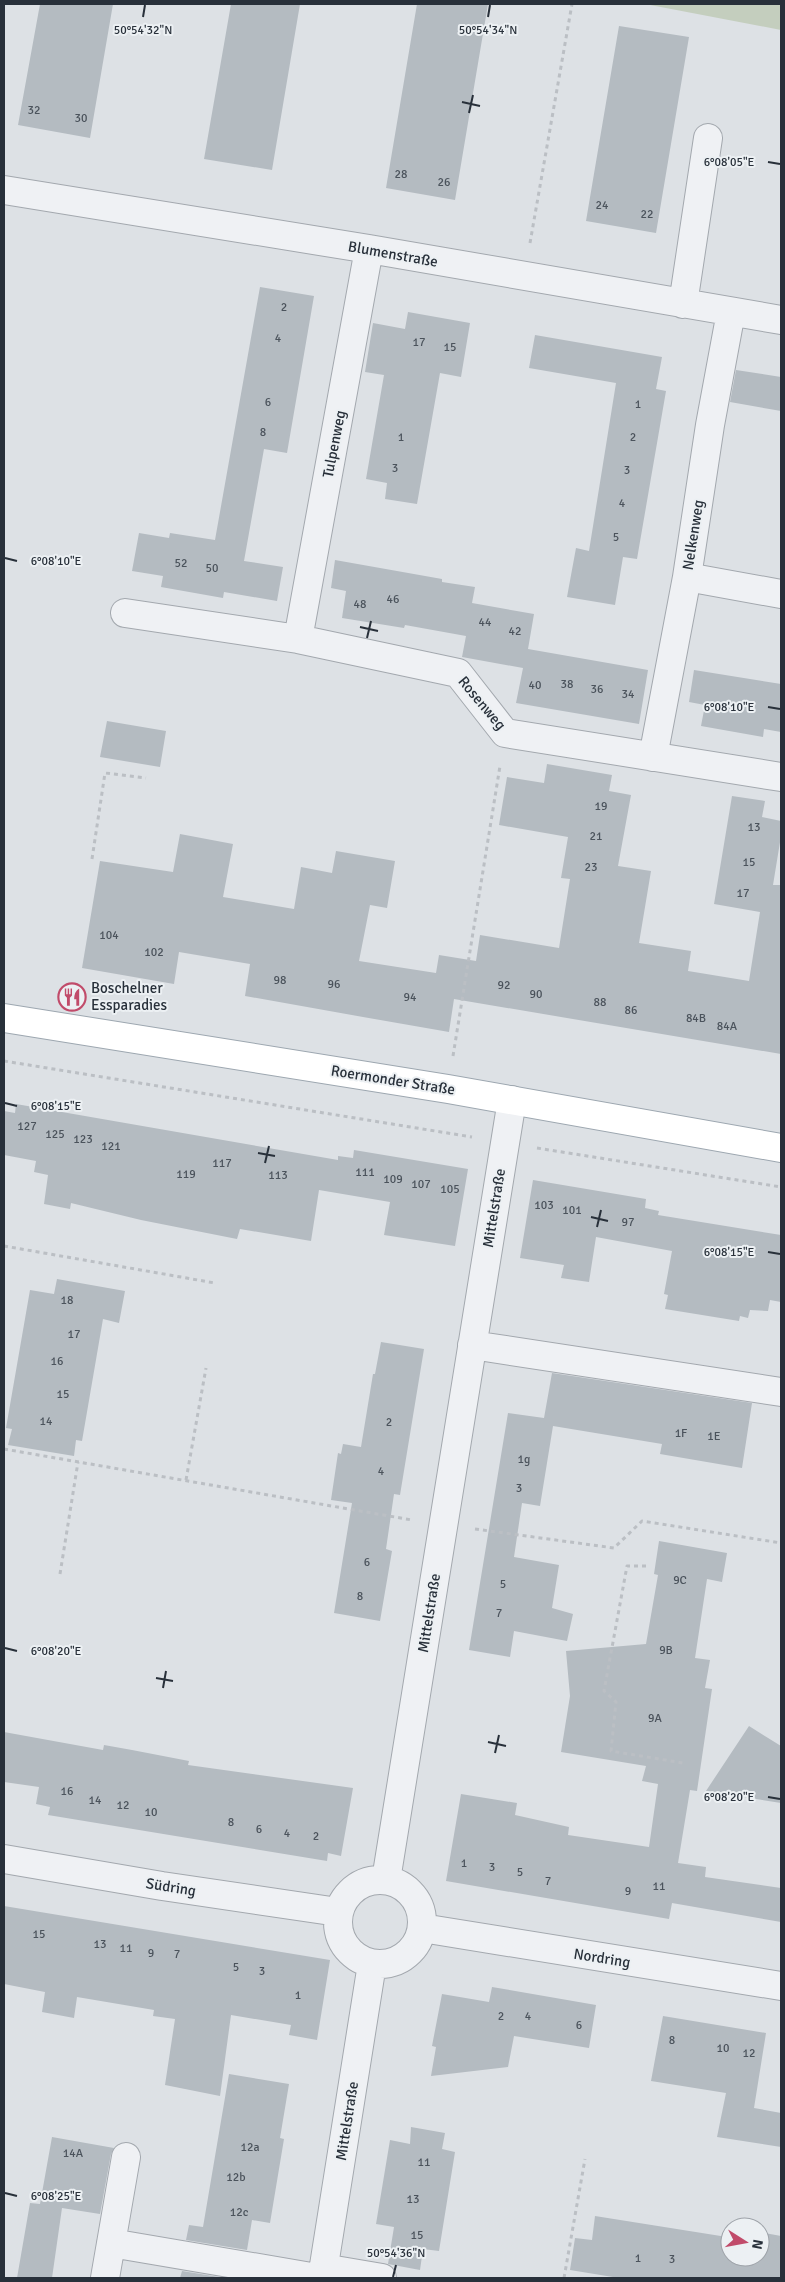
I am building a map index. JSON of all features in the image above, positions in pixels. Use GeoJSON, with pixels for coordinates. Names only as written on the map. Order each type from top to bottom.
{"type":"FeatureCollection","features":[{"type":"Feature","properties":{"kind":"main road","name":"Roermonder Straße"},"geometry":{"type":"LineString","coordinates":[[4,1018],[448,1089],[781,1148]]}},
{"type":"Feature","properties":{"kind":"street"},"geometry":{"type":"LineString","coordinates":[[683,304],[708,138]]}},
{"type":"Feature","properties":{"kind":"street","name":"Blumenstraße"},"geometry":{"type":"LineString","coordinates":[[4,190],[369,249],[781,320]]}},
{"type":"Feature","properties":{"kind":"street","name":"Tulpenweg"},"geometry":{"type":"LineString","coordinates":[[298,639],[369,249]]}},
{"type":"Feature","properties":{"kind":"street","name":"Nelkenweg"},"geometry":{"type":"LineString","coordinates":[[653,757],[687,577],[710,425],[731,312]]}},
{"type":"Feature","properties":{"kind":"street"},"geometry":{"type":"LineString","coordinates":[[687,577],[781,594]]}},
{"type":"Feature","properties":{"kind":"street","name":"Rosenweg"},"geometry":{"type":"LineString","coordinates":[[126,613],[298,639],[458,673],[506,733],[781,778]]}},
{"type":"Feature","properties":{"kind":"street","name":"Mittelstraße"},"geometry":{"type":"LineString","coordinates":[[386,1880],[512,1100]]}},
{"type":"Feature","properties":{"kind":"street"},"geometry":{"type":"LineString","coordinates":[[472,1345],[781,1392]]}},
{"type":"Feature","properties":{"kind":"street","name":"Südring"},"geometry":{"type":"LineString","coordinates":[[4,1859],[162,1886],[338,1912]]}},
{"type":"Feature","properties":{"kind":"street"},"geometry":{"type":"LineString","coordinates":[[371,1880],[386,1880],[406,1888],[416,1900],[421,1914],[422,1928],[419,1940],[411,1952],[398,1961],[384,1965],[372,1964],[362,1961],[350,1953],[342,1941],[338,1927],[338,1912],[346,1896],[357,1886],[371,1880]]}},
{"type":"Feature","properties":{"kind":"street","name":"Nordring"},"geometry":{"type":"LineString","coordinates":[[422,1928],[781,1986]]}},
{"type":"Feature","properties":{"kind":"street","name":"Mittelstraße"},"geometry":{"type":"LineString","coordinates":[[321,2275],[372,1964]]}},
{"type":"Feature","properties":{"kind":"street"},"geometry":{"type":"LineString","coordinates":[[105,2278],[126,2157]]}},
{"type":"Feature","properties":{"kind":"street"},"geometry":{"type":"LineString","coordinates":[[111,2243],[321,2275],[382,2278]]}},
{"type":"Feature","properties":{"kind":"path"},"geometry":{"type":"LineString","coordinates":[[524,276],[572,4]]}},
{"type":"Feature","properties":{"kind":"path"},"geometry":{"type":"LineString","coordinates":[[448,1089],[506,733]]}},
{"type":"Feature","properties":{"kind":"path"},"geometry":{"type":"LineString","coordinates":[[92,860],[105,773],[146,778]]}},
{"type":"Feature","properties":{"kind":"path"},"geometry":{"type":"LineString","coordinates":[[4,1061],[781,1187]]}},
{"type":"Feature","properties":{"kind":"path"},"geometry":{"type":"LineString","coordinates":[[4,1246],[215,1283]]}},
{"type":"Feature","properties":{"kind":"path"},"geometry":{"type":"LineString","coordinates":[[186,1480],[206,1368]]}},
{"type":"Feature","properties":{"kind":"path"},"geometry":{"type":"LineString","coordinates":[[4,1449],[443,1525],[614,1548],[642,1522],[781,1543]]}},
{"type":"Feature","properties":{"kind":"path"},"geometry":{"type":"LineString","coordinates":[[60,1574],[78,1462]]}},
{"type":"Feature","properties":{"kind":"path"},"geometry":{"type":"LineString","coordinates":[[646,1566],[627,1566],[604,1691],[616,1702],[611,1750],[683,1763]]}},
{"type":"Feature","properties":{"kind":"path"},"geometry":{"type":"LineString","coordinates":[[564,2278],[585,2159]]}},
{"type":"Feature","properties":{"kind":"green space"},"geometry":{"type":"Polygon","coordinates":[[[645,4],[781,4],[781,30],[645,4]]]}},
{"type":"Feature","properties":{"kind":"building"},"geometry":{"type":"Polygon","coordinates":[[[40,4],[113,4],[90,138],[18,125],[40,4]]]}},
{"type":"Feature","properties":{"kind":"building"},"geometry":{"type":"Polygon","coordinates":[[[231,4],[300,4],[272,170],[204,159],[231,4]]]}},
{"type":"Feature","properties":{"kind":"building"},"geometry":{"type":"Polygon","coordinates":[[[417,4],[488,4],[455,200],[386,188],[417,4]]]}},
{"type":"Feature","properties":{"kind":"building"},"geometry":{"type":"Polygon","coordinates":[[[619,26],[689,37],[656,233],[586,221],[619,26]]]}},
{"type":"Feature","properties":{"kind":"building"},"geometry":{"type":"Polygon","coordinates":[[[260,287],[314,296],[287,453],[264,449],[244,561],[283,567],[277,601],[224,592],[223,598],[161,587],[163,576],[132,571],[139,533],[169,538],[170,533],[215,540],[260,287]]]}},
{"type":"Feature","properties":{"kind":"building"},"geometry":{"type":"Polygon","coordinates":[[[408,312],[470,323],[461,377],[440,373],[417,504],[385,499],[387,483],[366,479],[384,375],[365,372],[373,323],[405,329],[408,312]]]}},
{"type":"Feature","properties":{"kind":"building"},"geometry":{"type":"Polygon","coordinates":[[[535,335],[662,357],[656,389],[666,391],[637,559],[623,557],[615,605],[567,597],[576,548],[589,551],[616,383],[529,368],[535,335]]]}},
{"type":"Feature","properties":{"kind":"building"},"geometry":{"type":"Polygon","coordinates":[[[736,370],[781,377],[781,411],[730,402],[736,370]]]}},
{"type":"Feature","properties":{"kind":"building"},"geometry":{"type":"Polygon","coordinates":[[[335,560],[442,579],[442,582],[475,587],[472,603],[534,614],[528,649],[648,670],[639,724],[516,703],[523,668],[462,657],[466,636],[405,625],[404,628],[342,618],[346,591],[331,588],[335,560]]]}},
{"type":"Feature","properties":{"kind":"building"},"geometry":{"type":"Polygon","coordinates":[[[694,670],[781,684],[781,732],[764,729],[763,737],[701,726],[705,705],[689,702],[694,670]]]}},
{"type":"Feature","properties":{"kind":"building"},"geometry":{"type":"Polygon","coordinates":[[[107,721],[166,731],[160,767],[100,757],[107,721]]]}},
{"type":"Feature","properties":{"kind":"building"},"geometry":{"type":"Polygon","coordinates":[[[547,764],[612,775],[609,791],[631,795],[618,866],[651,871],[639,943],[691,951],[688,971],[749,981],[760,912],[714,904],[732,796],[765,801],[762,817],[781,821],[781,836],[773,885],[781,885],[781,1054],[454,999],[449,1032],[245,996],[250,964],[179,952],[174,984],[82,968],[100,861],[173,872],[180,834],[233,844],[223,897],[294,909],[301,867],[332,873],[336,851],[395,861],[387,908],[370,905],[359,961],[436,973],[439,955],[476,961],[480,935],[559,948],[570,879],[561,878],[568,837],[499,825],[507,777],[544,783],[547,764]]]}},
{"type":"Feature","properties":{"kind":"building"},"geometry":{"type":"Polygon","coordinates":[[[16,1104],[338,1160],[338,1156],[353,1158],[354,1150],[468,1169],[455,1246],[384,1235],[390,1202],[319,1190],[311,1241],[240,1229],[237,1239],[141,1220],[71,1203],[70,1209],[44,1204],[48,1175],[34,1172],[36,1161],[4,1155],[4,1111],[15,1113],[16,1104]]]}},
{"type":"Feature","properties":{"kind":"building"},"geometry":{"type":"Polygon","coordinates":[[[533,1180],[646,1199],[645,1208],[659,1211],[658,1215],[781,1235],[781,1302],[770,1300],[768,1311],[750,1310],[748,1318],[740,1316],[739,1321],[665,1309],[668,1295],[664,1294],[672,1251],[596,1237],[589,1282],[561,1278],[564,1265],[520,1258],[533,1180]]]}},
{"type":"Feature","properties":{"kind":"building"},"geometry":{"type":"Polygon","coordinates":[[[57,1279],[125,1291],[119,1323],[103,1319],[82,1441],[76,1440],[74,1456],[8,1445],[12,1429],[6,1428],[30,1290],[54,1294],[57,1279]]]}},
{"type":"Feature","properties":{"kind":"building"},"geometry":{"type":"Polygon","coordinates":[[[381,1342],[424,1349],[400,1495],[394,1494],[386,1549],[392,1551],[380,1621],[334,1613],[352,1503],[331,1500],[338,1453],[341,1454],[343,1444],[361,1447],[373,1374],[375,1374],[381,1342]]]}},
{"type":"Feature","properties":{"kind":"building"},"geometry":{"type":"Polygon","coordinates":[[[552,1373],[752,1403],[742,1468],[660,1454],[662,1444],[553,1426],[540,1506],[522,1503],[514,1557],[559,1565],[552,1608],[573,1614],[567,1641],[514,1631],[510,1657],[469,1650],[508,1413],[544,1418],[552,1373]]]}},
{"type":"Feature","properties":{"kind":"building"},"geometry":{"type":"Polygon","coordinates":[[[659,1541],[727,1553],[722,1582],[707,1579],[695,1658],[710,1660],[705,1688],[712,1689],[697,1791],[690,1790],[678,1863],[706,1867],[705,1877],[781,1888],[781,1922],[672,1903],[669,1919],[446,1881],[461,1794],[517,1803],[515,1815],[569,1827],[568,1835],[649,1847],[658,1784],[642,1781],[646,1766],[561,1752],[570,1696],[566,1651],[646,1644],[658,1575],[654,1574],[659,1541]]]}},
{"type":"Feature","properties":{"kind":"building"},"geometry":{"type":"Polygon","coordinates":[[[749,1726],[781,1746],[781,1803],[706,1791],[749,1726]]]}},
{"type":"Feature","properties":{"kind":"building"},"geometry":{"type":"Polygon","coordinates":[[[4,1732],[103,1750],[104,1745],[132,1750],[189,1761],[188,1765],[353,1788],[341,1856],[328,1853],[327,1861],[48,1815],[50,1807],[36,1804],[39,1787],[4,1782],[4,1732]]]}},
{"type":"Feature","properties":{"kind":"building"},"geometry":{"type":"Polygon","coordinates":[[[4,1906],[330,1960],[317,2040],[289,2035],[291,2025],[231,2015],[220,2096],[165,2085],[175,2019],[153,2016],[154,2010],[77,1997],[74,2018],[42,2012],[45,1992],[4,1984],[4,1906]]]}},
{"type":"Feature","properties":{"kind":"building"},"geometry":{"type":"Polygon","coordinates":[[[492,1987],[596,2005],[589,2048],[514,2036],[508,2067],[431,2076],[436,2047],[432,2046],[442,1994],[489,2002],[492,1987]]]}},
{"type":"Feature","properties":{"kind":"building"},"geometry":{"type":"Polygon","coordinates":[[[663,2016],[766,2033],[754,2108],[781,2113],[781,2147],[717,2137],[726,2093],[651,2081],[663,2016]]]}},
{"type":"Feature","properties":{"kind":"building"},"geometry":{"type":"Polygon","coordinates":[[[229,2074],[289,2084],[280,2138],[284,2139],[270,2223],[252,2220],[247,2250],[186,2240],[189,2225],[203,2227],[229,2074]]]}},
{"type":"Feature","properties":{"kind":"building"},"geometry":{"type":"Polygon","coordinates":[[[411,2127],[445,2133],[442,2149],[455,2152],[439,2251],[423,2249],[420,2270],[388,2264],[394,2227],[376,2224],[390,2140],[410,2144],[411,2127]]]}},
{"type":"Feature","properties":{"kind":"building"},"geometry":{"type":"Polygon","coordinates":[[[52,2137],[114,2148],[111,2154],[100,2214],[62,2208],[52,2278],[17,2278],[30,2203],[40,2204],[52,2137]]]}},
{"type":"Feature","properties":{"kind":"building"},"geometry":{"type":"Polygon","coordinates":[[[595,2216],[720,2236],[720,2267],[770,2267],[770,2234],[781,2236],[781,2278],[619,2278],[570,2270],[575,2238],[592,2240],[595,2216]]]}},
{"type":"Feature","properties":{"kind":"building"},"geometry":{"type":"Polygon","coordinates":[[[182,2271],[225,2278],[180,2278],[182,2271]]]}},
{"type":"Feature","properties":{"kind":"place","name":"Boschelner Essparadies"},"geometry":{"type":"Point","coordinates":[72,997]}}]}
